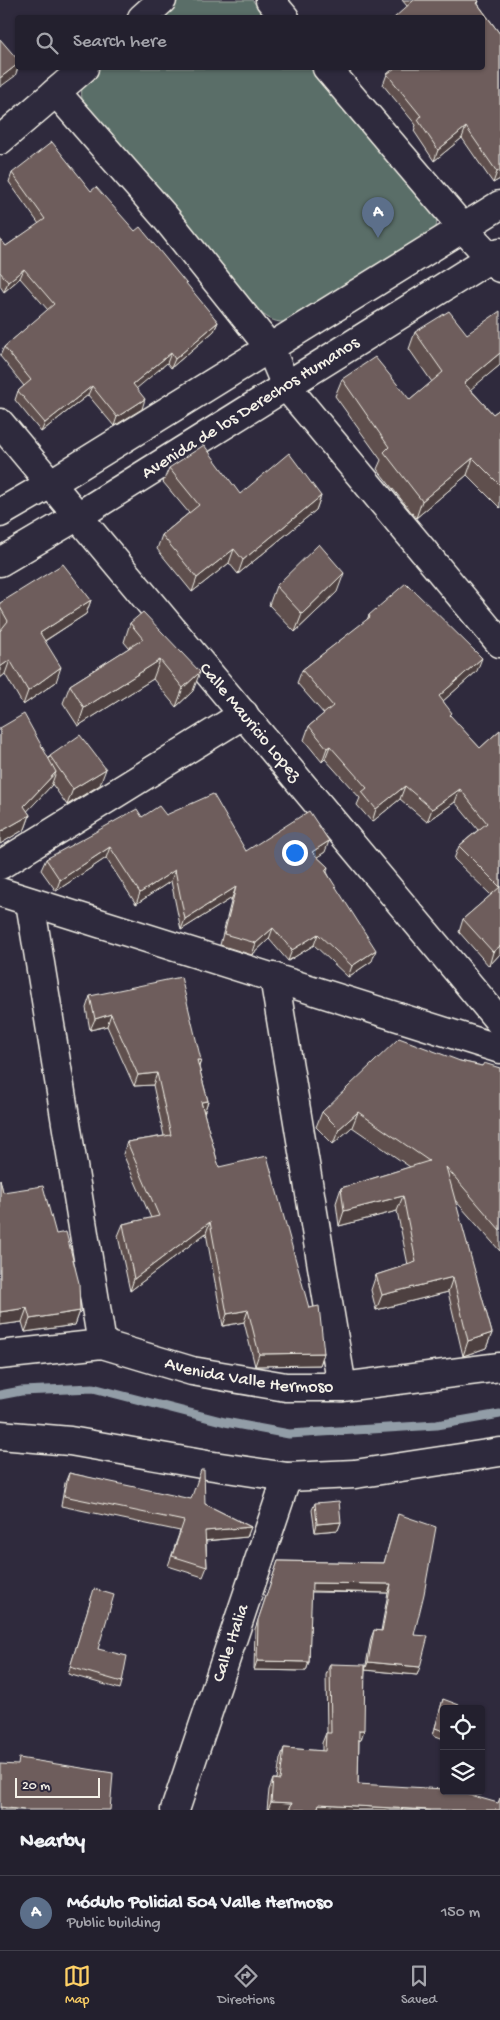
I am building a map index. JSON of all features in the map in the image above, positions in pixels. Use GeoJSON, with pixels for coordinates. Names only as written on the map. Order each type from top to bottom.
{"type":"FeatureCollection","features":[{"type":"Feature","properties":{"kind":"street"},"geometry":{"type":"LineString","coordinates":[[145,15],[162,0]]}},
{"type":"Feature","properties":{"kind":"street"},"geometry":{"type":"LineString","coordinates":[[270,0],[282,15]]}},
{"type":"Feature","properties":{"kind":"street"},"geometry":{"type":"LineString","coordinates":[[0,140],[82,70]]}},
{"type":"Feature","properties":{"kind":"street"},"geometry":{"type":"LineString","coordinates":[[330,70],[463,228],[497,259]]}},
{"type":"Feature","properties":{"kind":"street"},"geometry":{"type":"LineString","coordinates":[[56,92],[166,217],[270,348],[286,386],[500,643]]}},
{"type":"Feature","properties":{"kind":"street"},"geometry":{"type":"LineString","coordinates":[[0,513],[50,484],[500,205]]}},
{"type":"Feature","properties":{"kind":"street","name":"Avenida de los Derechos Humanos"},"geometry":{"type":"LineString","coordinates":[[0,562],[497,259]]}},
{"type":"Feature","properties":{"kind":"street","name":"Calle Mauricio Lopez"},"geometry":{"type":"LineString","coordinates":[[0,424],[500,1022]]}},
{"type":"Feature","properties":{"kind":"street"},"geometry":{"type":"LineString","coordinates":[[0,865],[244,714]]}},
{"type":"Feature","properties":{"kind":"street"},"geometry":{"type":"LineString","coordinates":[[0,892],[500,1049]]}},
{"type":"Feature","properties":{"kind":"street"},"geometry":{"type":"LineString","coordinates":[[30,902],[102,1344]]}},
{"type":"Feature","properties":{"kind":"street"},"geometry":{"type":"LineString","coordinates":[[274,977],[342,1387]]}},
{"type":"Feature","properties":{"kind":"street","name":"Avenida Valle Hermoso"},"geometry":{"type":"LineString","coordinates":[[0,1355],[102,1344],[192,1371],[286,1387],[342,1387],[500,1367]]}},
{"type":"Feature","properties":{"kind":"street"},"geometry":{"type":"LineString","coordinates":[[0,1435],[70,1441],[287,1477],[355,1474],[500,1452]]}},
{"type":"Feature","properties":{"kind":"street","name":"Calle Italia"},"geometry":{"type":"LineString","coordinates":[[174,1810],[287,1477]]}},
{"type":"Feature","properties":{"kind":"green space"},"geometry":{"type":"Polygon","coordinates":[[[175,0],[252,0],[265,15],[158,15],[175,0]]]}},
{"type":"Feature","properties":{"kind":"green space"},"geometry":{"type":"Polygon","coordinates":[[[96,70],[312,70],[430,207],[437,221],[434,232],[432,236],[289,322],[270,319],[260,312],[82,100],[83,85],[96,70]]]}},
{"type":"Feature","properties":{"kind":"building"},"geometry":{"type":"Polygon","coordinates":[[[414,0],[478,0],[477,3],[500,34],[500,170],[497,172],[466,127],[438,150],[418,120],[421,116],[387,74],[392,70],[485,70],[485,15],[397,15],[414,0]]]}},
{"type":"Feature","properties":{"kind":"building"},"geometry":{"type":"Polygon","coordinates":[[[0,39],[15,56],[15,66],[0,78],[0,39]]]}},
{"type":"Feature","properties":{"kind":"building"},"geometry":{"type":"Polygon","coordinates":[[[52,142],[91,191],[96,187],[135,231],[140,227],[218,322],[175,359],[171,353],[133,384],[145,399],[117,417],[92,386],[45,423],[18,391],[31,380],[4,347],[54,304],[24,269],[8,282],[0,272],[0,239],[6,246],[45,219],[12,173],[52,142]]]}},
{"type":"Feature","properties":{"kind":"building"},"geometry":{"type":"Polygon","coordinates":[[[449,311],[467,334],[500,311],[500,353],[464,383],[493,414],[500,409],[500,485],[473,458],[422,501],[384,452],[389,447],[342,379],[375,357],[410,400],[443,372],[415,332],[449,311]]]}},
{"type":"Feature","properties":{"kind":"building"},"geometry":{"type":"Polygon","coordinates":[[[204,445],[240,494],[289,453],[321,496],[243,560],[234,549],[197,578],[162,535],[199,505],[169,468],[204,445]]]}},
{"type":"Feature","properties":{"kind":"building"},"geometry":{"type":"Polygon","coordinates":[[[319,544],[344,573],[302,614],[276,586],[319,544]]]}},
{"type":"Feature","properties":{"kind":"building"},"geometry":{"type":"Polygon","coordinates":[[[63,564],[91,600],[40,633],[61,667],[28,691],[10,660],[0,667],[0,631],[8,621],[0,607],[0,603],[63,564]]]}},
{"type":"Feature","properties":{"kind":"building"},"geometry":{"type":"Polygon","coordinates":[[[406,583],[482,658],[439,696],[452,713],[450,715],[480,748],[500,730],[500,887],[459,846],[487,823],[460,789],[432,809],[405,786],[376,809],[362,792],[367,788],[330,746],[327,748],[309,726],[333,706],[302,670],[370,617],[369,615],[406,583]]]}},
{"type":"Feature","properties":{"kind":"building"},"geometry":{"type":"Polygon","coordinates":[[[143,612],[200,672],[183,688],[160,660],[84,708],[70,685],[143,639],[130,623],[143,612]]]}},
{"type":"Feature","properties":{"kind":"building"},"geometry":{"type":"Polygon","coordinates":[[[24,714],[56,772],[24,806],[30,815],[0,832],[0,728],[24,714]]]}},
{"type":"Feature","properties":{"kind":"building"},"geometry":{"type":"Polygon","coordinates":[[[80,735],[106,769],[73,789],[50,756],[80,735]]]}},
{"type":"Feature","properties":{"kind":"building"},"geometry":{"type":"Polygon","coordinates":[[[213,794],[246,851],[309,811],[329,841],[312,852],[328,867],[325,870],[376,950],[352,966],[318,934],[292,950],[273,928],[256,943],[224,934],[236,887],[185,919],[175,870],[140,893],[110,847],[60,880],[46,859],[137,809],[142,817],[159,806],[166,815],[213,794]]]}},
{"type":"Feature","properties":{"kind":"building"},"geometry":{"type":"Polygon","coordinates":[[[500,887],[500,946],[493,952],[463,919],[500,887]]]}},
{"type":"Feature","properties":{"kind":"building"},"geometry":{"type":"Polygon","coordinates":[[[181,977],[201,1060],[197,1060],[208,1101],[201,1102],[219,1167],[267,1156],[309,1308],[319,1306],[324,1353],[259,1354],[248,1310],[227,1314],[210,1222],[134,1279],[123,1224],[159,1216],[127,1142],[171,1135],[157,1073],[138,1075],[111,1014],[95,1019],[90,996],[181,977]]]}},
{"type":"Feature","properties":{"kind":"building"},"geometry":{"type":"Polygon","coordinates":[[[399,1038],[460,1061],[482,1066],[484,1063],[500,1068],[500,1230],[446,1167],[492,1333],[468,1341],[453,1277],[382,1295],[376,1275],[416,1262],[403,1196],[344,1211],[341,1188],[429,1161],[358,1112],[339,1129],[322,1112],[399,1038]]]}},
{"type":"Feature","properties":{"kind":"building"},"geometry":{"type":"Polygon","coordinates":[[[0,1179],[3,1192],[43,1186],[56,1234],[66,1232],[79,1283],[80,1311],[30,1319],[27,1308],[0,1312],[0,1179]]]}},
{"type":"Feature","properties":{"kind":"building"},"geometry":{"type":"Polygon","coordinates":[[[201,1470],[204,1470],[205,1504],[251,1527],[205,1531],[207,1567],[172,1556],[184,1521],[64,1496],[69,1473],[191,1499],[201,1470]]]}},
{"type":"Feature","properties":{"kind":"building"},"geometry":{"type":"Polygon","coordinates":[[[339,1501],[341,1522],[317,1524],[315,1503],[339,1501]]]}},
{"type":"Feature","properties":{"kind":"building"},"geometry":{"type":"Polygon","coordinates":[[[398,1514],[436,1527],[424,1594],[414,1635],[428,1636],[420,1667],[368,1662],[374,1630],[382,1631],[391,1584],[312,1583],[309,1662],[257,1661],[258,1620],[278,1561],[384,1563],[398,1514]]]}},
{"type":"Feature","properties":{"kind":"building"},"geometry":{"type":"Polygon","coordinates":[[[94,1589],[114,1595],[98,1649],[127,1656],[122,1682],[70,1667],[94,1589]]]}},
{"type":"Feature","properties":{"kind":"building"},"geometry":{"type":"Polygon","coordinates":[[[330,1664],[365,1665],[364,1730],[359,1730],[358,1784],[440,1789],[440,1795],[470,1795],[498,1803],[500,1798],[500,1810],[430,1810],[319,1804],[317,1810],[289,1810],[292,1803],[271,1802],[273,1779],[280,1780],[284,1748],[325,1751],[326,1733],[331,1733],[330,1664]]]}},
{"type":"Feature","properties":{"kind":"building"},"geometry":{"type":"Polygon","coordinates":[[[443,1699],[459,1705],[441,1705],[443,1699]]]}},
{"type":"Feature","properties":{"kind":"building"},"geometry":{"type":"Polygon","coordinates":[[[440,1710],[440,1730],[435,1728],[440,1710]]]}},
{"type":"Feature","properties":{"kind":"building"},"geometry":{"type":"Polygon","coordinates":[[[19,1758],[113,1773],[110,1810],[24,1810],[0,1807],[0,1764],[18,1765],[19,1758]]]}},
{"type":"Feature","properties":{"kind":"waterway"},"geometry":{"type":"LineString","coordinates":[[0,1395],[21,1391],[93,1388],[225,1422],[289,1434],[437,1425],[500,1414]]}},
{"type":"Feature","properties":{"kind":"place","name":"Módulo Policial 504 Valle Hermoso"},"geometry":{"type":"Point","coordinates":[378,238]}}]}
